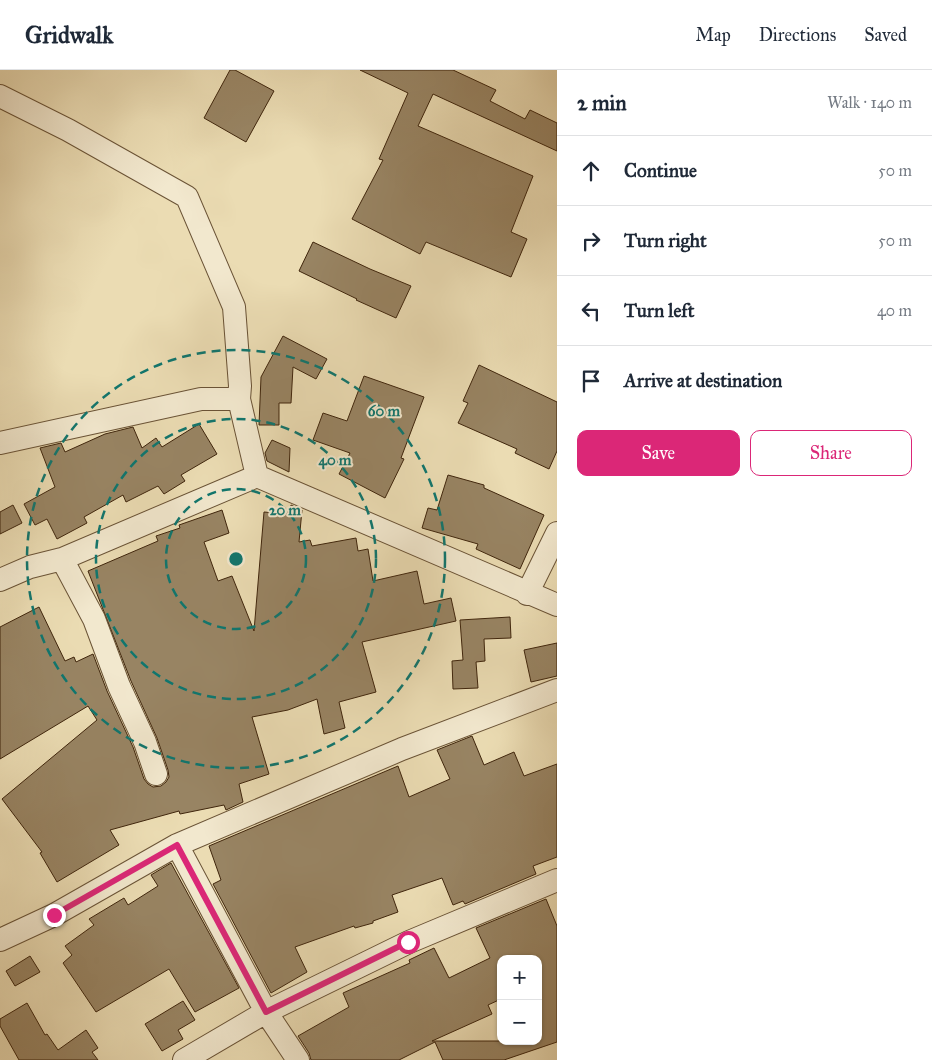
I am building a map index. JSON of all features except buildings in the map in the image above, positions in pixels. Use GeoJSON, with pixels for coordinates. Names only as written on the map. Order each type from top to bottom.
{"type":"FeatureCollection","features":[{"type":"Feature","properties":{"kind":"street"},"geometry":{"type":"LineString","coordinates":[[0,96],[68,130],[187,197],[234,307],[240,386],[239,399],[257,476]]}},
{"type":"Feature","properties":{"kind":"street"},"geometry":{"type":"LineString","coordinates":[[0,443],[201,399],[239,399]]}},
{"type":"Feature","properties":{"kind":"street"},"geometry":{"type":"LineString","coordinates":[[0,580],[30,568],[62,559],[257,476],[557,606]]}},
{"type":"Feature","properties":{"kind":"street"},"geometry":{"type":"LineString","coordinates":[[527,594],[557,533]]}},
{"type":"Feature","properties":{"kind":"street"},"geometry":{"type":"LineString","coordinates":[[62,559],[94,619],[119,686],[156,774]]}},
{"type":"Feature","properties":{"kind":"street"},"geometry":{"type":"LineString","coordinates":[[0,940],[54,915],[177,845],[402,749],[557,690]]}},
{"type":"Feature","properties":{"kind":"street"},"geometry":{"type":"LineString","coordinates":[[177,845],[266,1012],[298,1060]]}},
{"type":"Feature","properties":{"kind":"street"},"geometry":{"type":"LineString","coordinates":[[184,1060],[266,1012],[408,942],[557,880]]}},
{"type":"Feature","properties":{"kind":"route"},"geometry":{"type":"LineString","coordinates":[[54,915],[177,845],[266,1012],[408,942]]}}]}
